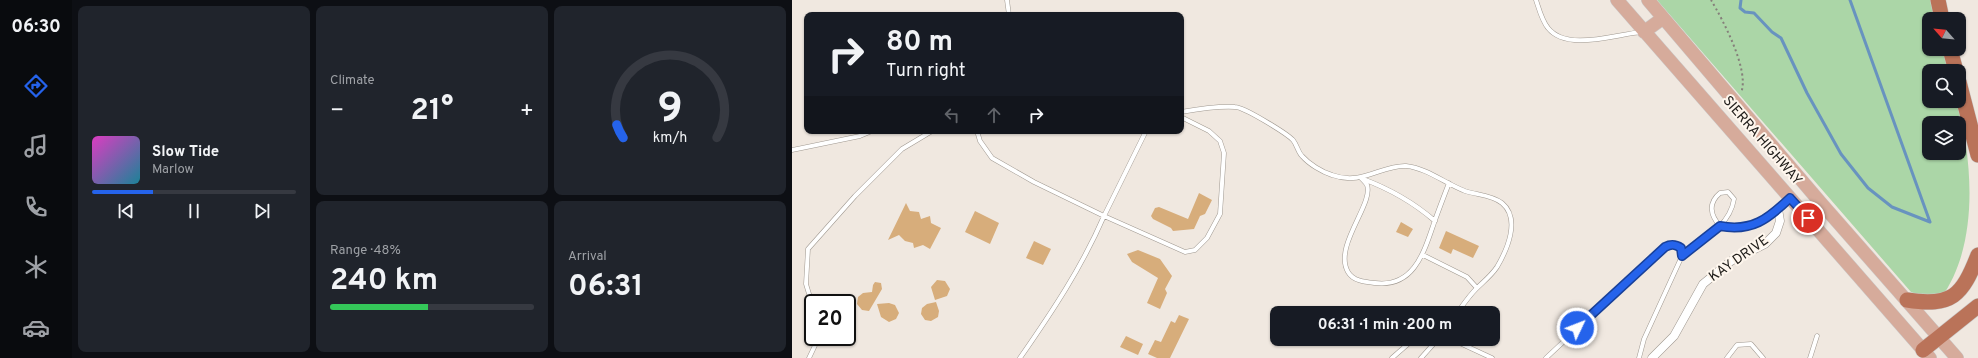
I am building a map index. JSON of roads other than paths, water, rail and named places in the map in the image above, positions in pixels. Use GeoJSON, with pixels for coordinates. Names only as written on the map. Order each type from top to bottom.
{"type":"FeatureCollection","features":[{"type":"Feature","properties":{"kind":"highway"},"geometry":{"type":"LineString","coordinates":[[1938,0],[1941,12]]}},
{"type":"Feature","properties":{"kind":"highway"},"geometry":{"type":"LineString","coordinates":[[1966,108],[1978,155]]}},
{"type":"Feature","properties":{"kind":"highway"},"geometry":{"type":"LineString","coordinates":[[1907,300],[1929,303],[1948,300],[1957,294],[1965,284],[1978,255]]}},
{"type":"Feature","properties":{"kind":"highway"},"geometry":{"type":"LineString","coordinates":[[1926,354],[1938,337],[1978,306]]}},
{"type":"Feature","properties":{"kind":"main road","name":"SIERRA HIGHWAY"},"geometry":{"type":"LineString","coordinates":[[1617,0],[1926,354]]}},
{"type":"Feature","properties":{"kind":"main road","name":"SIERRA HIGHWAY"},"geometry":{"type":"LineString","coordinates":[[1648,0],[1820,202],[1957,358]]}},
{"type":"Feature","properties":{"kind":"main road"},"geometry":{"type":"LineString","coordinates":[[1644,32],[1663,18]]}},
{"type":"Feature","properties":{"kind":"street"},"geometry":{"type":"LineString","coordinates":[[1778,209],[1790,198]]}},
{"type":"Feature","properties":{"kind":"street","name":"KAY DRIVE"},"geometry":{"type":"LineString","coordinates":[[1652,358],[1674,336],[1703,284],[1731,261],[1765,244],[1776,233],[1780,221],[1778,209]]}},
{"type":"Feature","properties":{"kind":"lane"},"geometry":{"type":"LineString","coordinates":[[1007,0],[1009,12]]}},
{"type":"Feature","properties":{"kind":"lane"},"geometry":{"type":"LineString","coordinates":[[1536,0],[1548,28],[1564,40],[1584,40],[1644,32]]}},
{"type":"Feature","properties":{"kind":"lane"},"geometry":{"type":"LineString","coordinates":[[1184,112],[1237,107],[1263,120],[1292,140],[1302,156],[1319,169],[1334,176],[1361,178],[1377,184],[1416,204],[1435,221]]}},
{"type":"Feature","properties":{"kind":"lane"},"geometry":{"type":"LineString","coordinates":[[978,134],[980,142],[992,158],[1034,182],[1104,216],[1185,252],[1195,250],[1207,238],[1220,214],[1224,153],[1220,141],[1209,131],[1184,118]]}},
{"type":"Feature","properties":{"kind":"lane"},"geometry":{"type":"LineString","coordinates":[[792,150],[865,134]]}},
{"type":"Feature","properties":{"kind":"lane"},"geometry":{"type":"LineString","coordinates":[[809,294],[806,284],[808,249],[855,196],[902,149],[927,134]]}},
{"type":"Feature","properties":{"kind":"lane"},"geometry":{"type":"LineString","coordinates":[[1020,358],[1072,281],[1145,134]]}},
{"type":"Feature","properties":{"kind":"lane"},"geometry":{"type":"LineString","coordinates":[[1361,178],[1406,166],[1425,172],[1465,191],[1485,196],[1502,203],[1510,213],[1512,228],[1507,246],[1496,268],[1463,306]]}},
{"type":"Feature","properties":{"kind":"lane"},"geometry":{"type":"LineString","coordinates":[[1361,178],[1367,185],[1368,193],[1348,241],[1346,258],[1347,271],[1353,278],[1364,282],[1388,283],[1400,280],[1413,270],[1423,255],[1449,183]]}},
{"type":"Feature","properties":{"kind":"lane"},"geometry":{"type":"LineString","coordinates":[[1639,358],[1644,340],[1682,256],[1720,226],[1732,210],[1734,199],[1728,192],[1720,192],[1714,198],[1711,205],[1715,221],[1720,226],[1736,228],[1752,225],[1767,219],[1778,209]]}},
{"type":"Feature","properties":{"kind":"lane"},"geometry":{"type":"LineString","coordinates":[[1546,358],[1665,247],[1671,244],[1681,248],[1682,256]]}},
{"type":"Feature","properties":{"kind":"lane"},"geometry":{"type":"LineString","coordinates":[[1423,255],[1467,277],[1477,288]]}},
{"type":"Feature","properties":{"kind":"lane"},"geometry":{"type":"LineString","coordinates":[[1810,358],[1817,336]]}},
{"type":"Feature","properties":{"kind":"lane"},"geometry":{"type":"LineString","coordinates":[[1727,358],[1737,345],[1751,344],[1763,358]]}},
{"type":"Feature","properties":{"kind":"lane"},"geometry":{"type":"LineString","coordinates":[[809,358],[815,346]]}},
{"type":"Feature","properties":{"kind":"lane"},"geometry":{"type":"LineString","coordinates":[[1392,358],[1406,346]]}},
{"type":"Feature","properties":{"kind":"lane"},"geometry":{"type":"LineString","coordinates":[[1421,358],[1432,346]]}},
{"type":"Feature","properties":{"kind":"lane"},"geometry":{"type":"LineString","coordinates":[[1466,346],[1492,358]]}},
{"type":"Feature","properties":{"kind":"waterway"},"geometry":{"type":"LineString","coordinates":[[1741,0],[1740,8],[1745,12],[1754,13],[1772,32],[1781,38],[1807,93],[1841,154],[1868,188],[1892,207],[1930,222]]}},
{"type":"Feature","properties":{"kind":"waterway"},"geometry":{"type":"LineString","coordinates":[[1850,0],[1930,222]]}}]}
